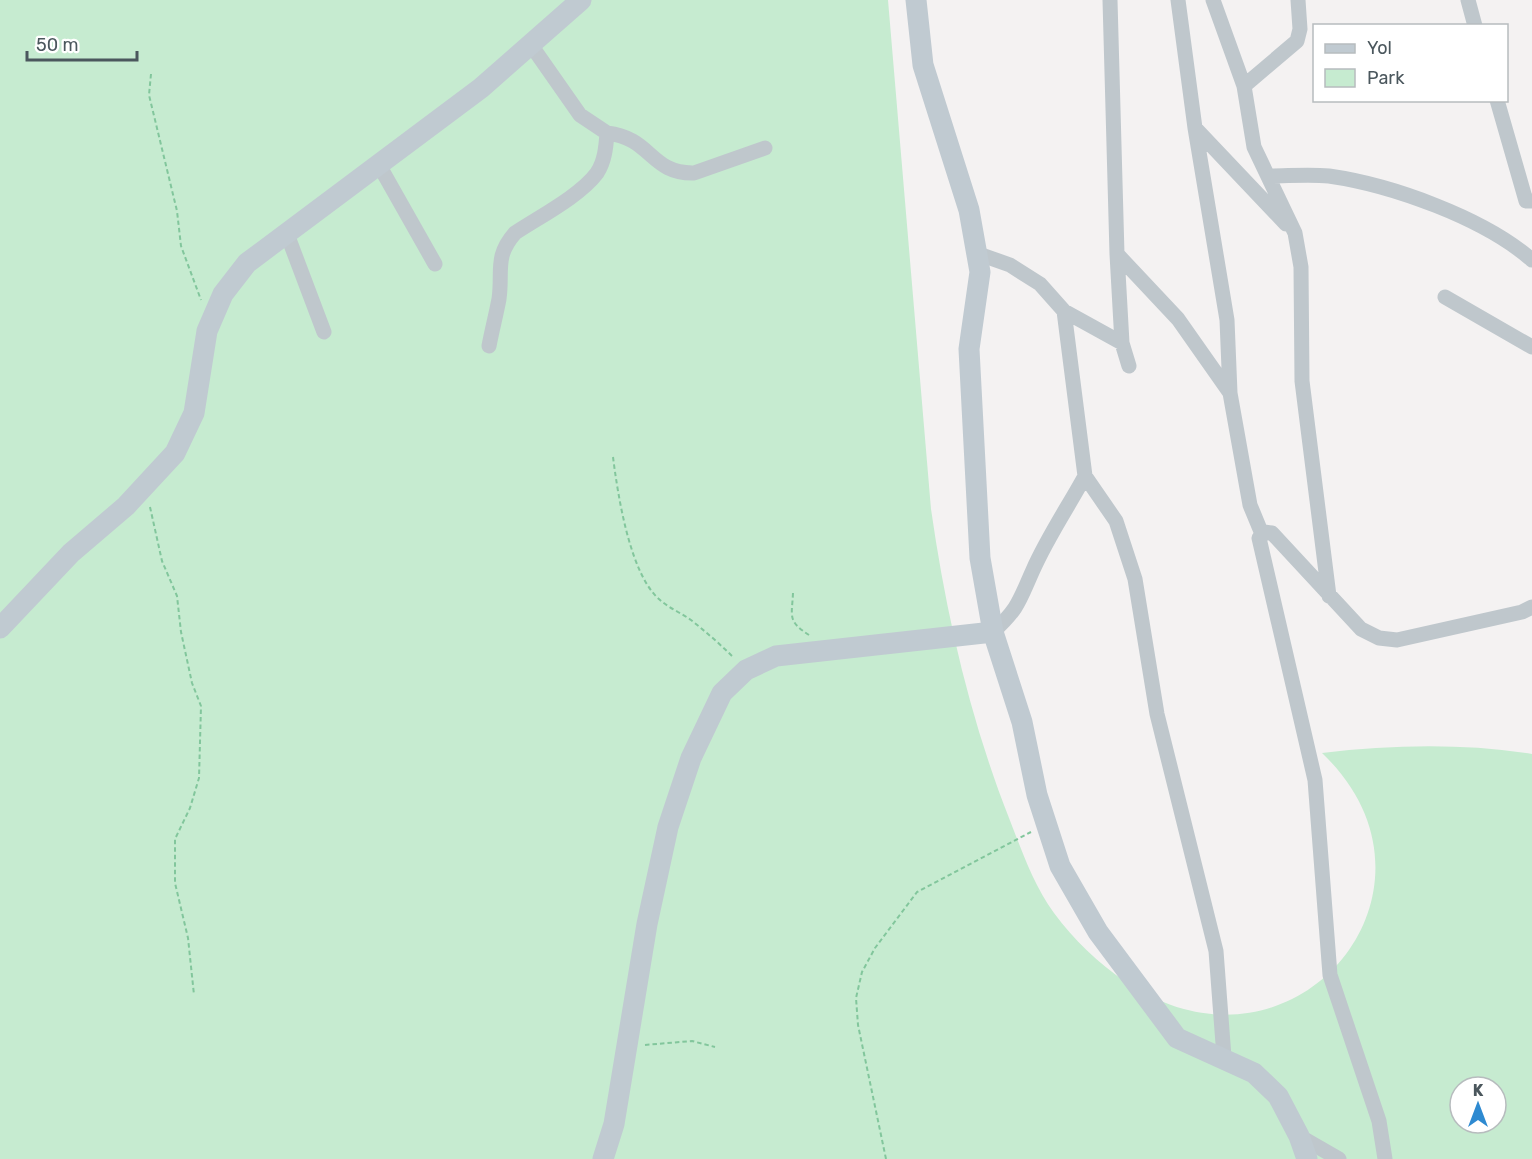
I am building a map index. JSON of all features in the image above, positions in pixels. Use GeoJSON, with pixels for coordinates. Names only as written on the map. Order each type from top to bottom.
{"type":"FeatureCollection","features":[{"type":"Feature","properties":{"kind":"street"},"geometry":{"type":"LineString","coordinates":[[0,628],[71,553],[126,506],[175,453],[194,413],[207,331],[223,294],[247,263],[481,88],[581,0]]}},
{"type":"Feature","properties":{"kind":"street"},"geometry":{"type":"LineString","coordinates":[[916,0],[923,65],[969,210],[980,272],[969,349],[980,558],[993,633],[1022,722],[1037,795],[1060,866],[1098,932],[1177,1038],[1254,1073],[1278,1096],[1299,1136],[1307,1159]]}},
{"type":"Feature","properties":{"kind":"street"},"geometry":{"type":"LineString","coordinates":[[1110,0],[1117,254],[1122,343],[1129,366]]}},
{"type":"Feature","properties":{"kind":"street"},"geometry":{"type":"LineString","coordinates":[[1178,0],[1195,128],[1227,320],[1230,393],[1250,505],[1262,534],[1260,541],[1315,780],[1330,975],[1379,1121],[1385,1159]]}},
{"type":"Feature","properties":{"kind":"street"},"geometry":{"type":"LineString","coordinates":[[1213,0],[1244,86],[1254,147],[1295,233],[1301,267],[1302,381],[1329,596]]}},
{"type":"Feature","properties":{"kind":"street"},"geometry":{"type":"LineString","coordinates":[[1244,86],[1297,41],[1300,28],[1298,0]]}},
{"type":"Feature","properties":{"kind":"street"},"geometry":{"type":"LineString","coordinates":[[1468,0],[1474,24]]}},
{"type":"Feature","properties":{"kind":"street"},"geometry":{"type":"LineString","coordinates":[[531,45],[580,115],[607,133],[622,135],[636,141],[658,163],[671,171],[694,173],[765,148]]}},
{"type":"Feature","properties":{"kind":"street"},"geometry":{"type":"LineString","coordinates":[[1498,102],[1526,201],[1532,201]]}},
{"type":"Feature","properties":{"kind":"street"},"geometry":{"type":"LineString","coordinates":[[1195,128],[1295,233]]}},
{"type":"Feature","properties":{"kind":"street"},"geometry":{"type":"LineString","coordinates":[[489,346],[499,298],[500,255],[506,243],[515,233],[585,187],[598,171],[605,153],[607,133]]}},
{"type":"Feature","properties":{"kind":"street"},"geometry":{"type":"LineString","coordinates":[[379,165],[435,264]]}},
{"type":"Feature","properties":{"kind":"street"},"geometry":{"type":"LineString","coordinates":[[1268,176],[1328,176],[1426,200],[1516,246],[1532,260]]}},
{"type":"Feature","properties":{"kind":"street"},"geometry":{"type":"LineString","coordinates":[[287,234],[324,332]]}},
{"type":"Feature","properties":{"kind":"street"},"geometry":{"type":"LineString","coordinates":[[976,254],[1010,265],[1040,284],[1064,311],[1122,343]]}},
{"type":"Feature","properties":{"kind":"street"},"geometry":{"type":"LineString","coordinates":[[1117,254],[1178,319],[1230,393]]}},
{"type":"Feature","properties":{"kind":"street"},"geometry":{"type":"LineString","coordinates":[[1445,297],[1532,347]]}},
{"type":"Feature","properties":{"kind":"street"},"geometry":{"type":"LineString","coordinates":[[1064,311],[1085,476],[1116,521],[1135,579],[1157,714],[1216,951],[1224,1058]]}},
{"type":"Feature","properties":{"kind":"street"},"geometry":{"type":"LineString","coordinates":[[603,1159],[614,1124],[647,924],[668,827],[691,758],[722,693],[746,670],[776,656],[831,648],[993,633],[1011,615],[1025,594],[1033,571],[1085,476]]}},
{"type":"Feature","properties":{"kind":"street"},"geometry":{"type":"LineString","coordinates":[[1262,534],[1272,533],[1362,629],[1378,638],[1397,640],[1522,612],[1532,607]]}},
{"type":"Feature","properties":{"kind":"street"},"geometry":{"type":"LineString","coordinates":[[1299,1136],[1339,1159]]}},
{"type":"Feature","properties":{"kind":"path"},"geometry":{"type":"LineString","coordinates":[[151,74],[149,94],[177,211],[181,246],[194,284],[212,321]]}},
{"type":"Feature","properties":{"kind":"path"},"geometry":{"type":"LineString","coordinates":[[613,457],[620,504],[636,566],[646,585],[660,601],[690,619],[746,670]]}},
{"type":"Feature","properties":{"kind":"path"},"geometry":{"type":"LineString","coordinates":[[146,484],[162,561],[177,596],[181,632],[201,706],[199,778],[190,808],[175,839],[175,883],[188,938],[194,995]]}},
{"type":"Feature","properties":{"kind":"path"},"geometry":{"type":"LineString","coordinates":[[793,592],[793,623],[831,648]]}},
{"type":"Feature","properties":{"kind":"path"},"geometry":{"type":"LineString","coordinates":[[886,1159],[858,1025],[856,998],[862,972],[875,948],[917,892],[1047,824]]}},
{"type":"Feature","properties":{"kind":"path"},"geometry":{"type":"LineString","coordinates":[[627,1041],[648,1046],[692,1041],[715,1047]]}},
{"type":"Feature","properties":{"kind":"green space"},"geometry":{"type":"Polygon","coordinates":[[[0,0],[888,0],[931,509],[937,548],[961,666],[982,743],[1034,879],[1054,913],[1070,932],[1096,959],[1126,982],[1189,1010],[1248,1013],[1300,995],[1341,961],[1367,915],[1375,862],[1362,807],[1322,753],[1427,746],[1480,748],[1532,754],[1532,1159],[0,1159],[0,0]]]}}]}
